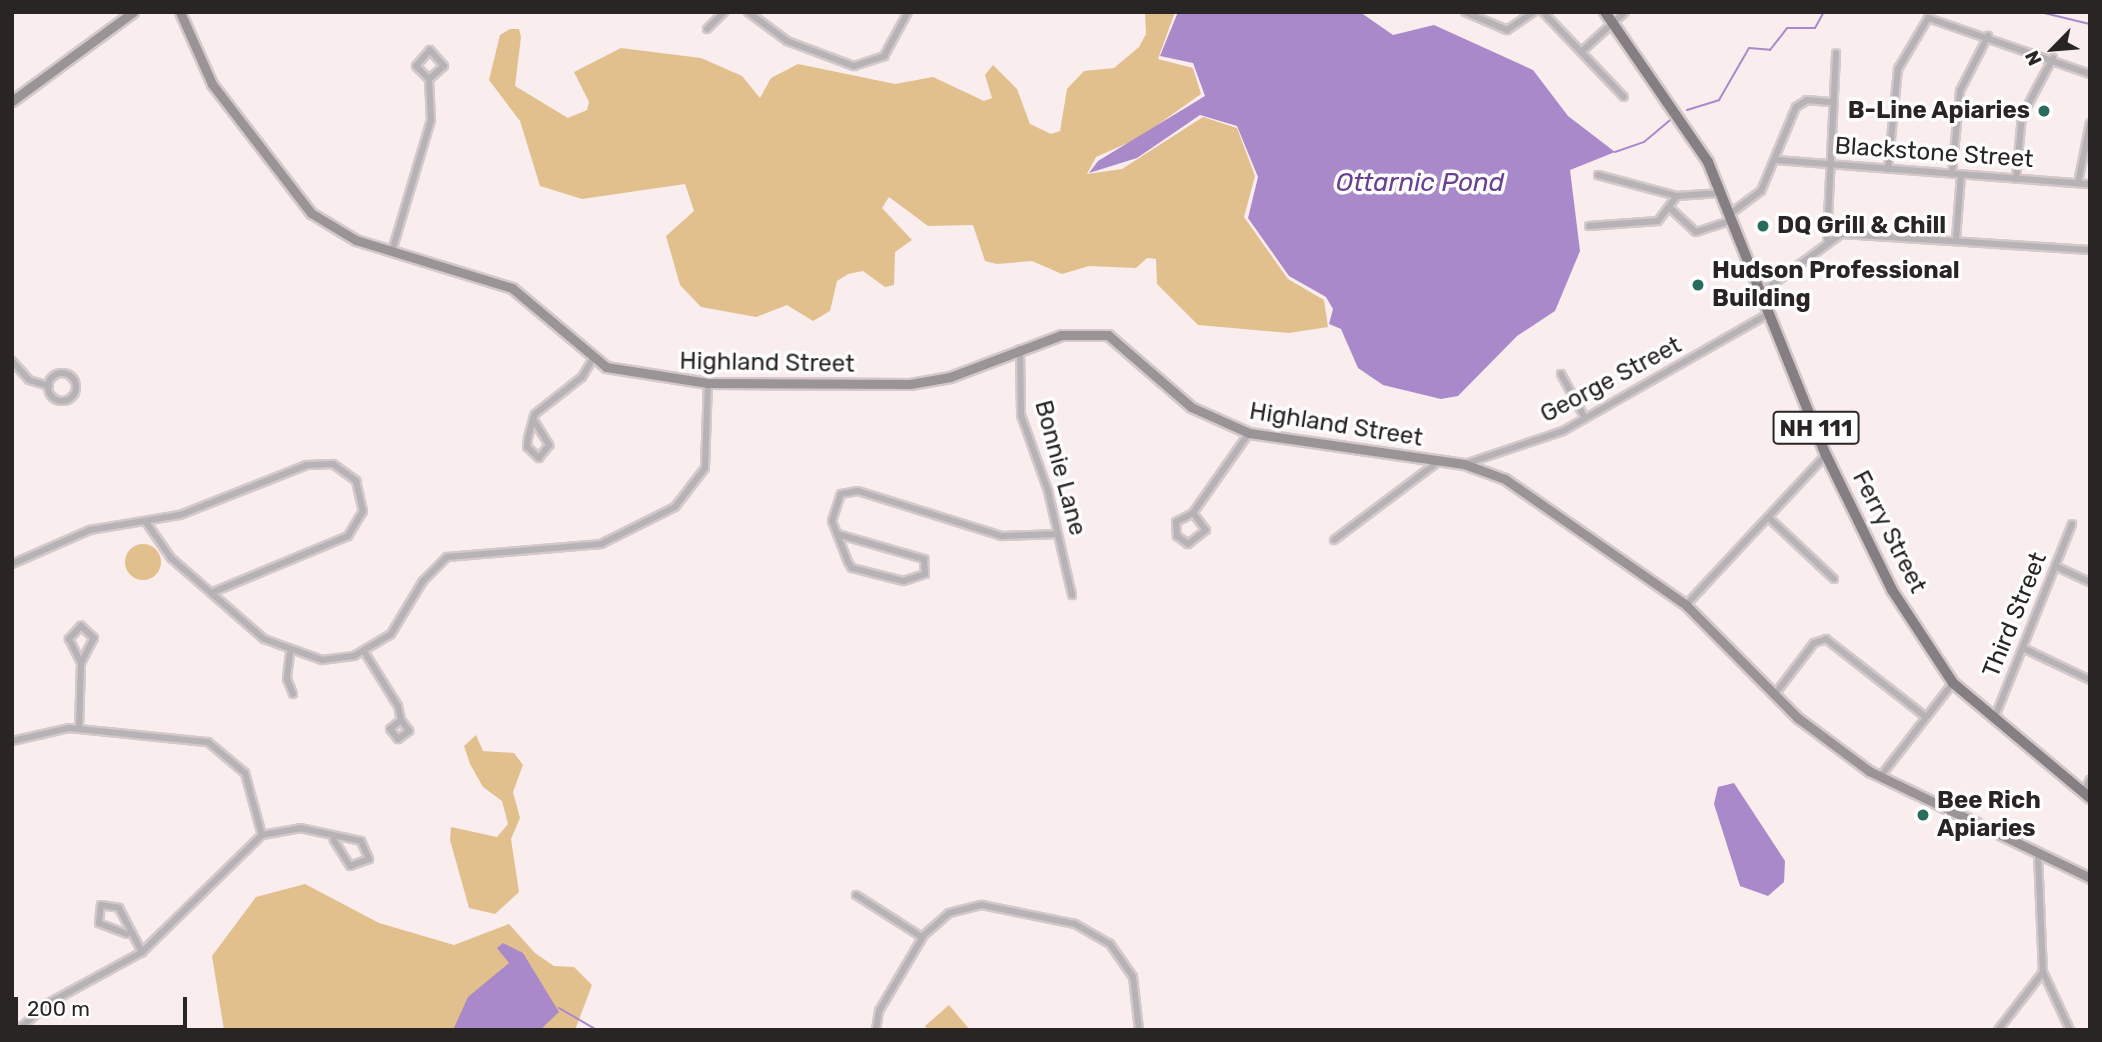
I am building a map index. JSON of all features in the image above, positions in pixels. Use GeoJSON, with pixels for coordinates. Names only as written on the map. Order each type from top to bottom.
{"type":"FeatureCollection","features":[{"type":"Feature","properties":{"kind":"main road","name":"Ferry Street"},"geometry":{"type":"LineString","coordinates":[[1605,12],[1684,120],[1721,193],[1826,455],[1886,581],[1953,683],[2086,796]]}},
{"type":"Feature","properties":{"kind":"street"},"geometry":{"type":"LineString","coordinates":[[12,101],[132,12]]}},
{"type":"Feature","properties":{"kind":"street","name":"Highland Street"},"geometry":{"type":"LineString","coordinates":[[180,12],[212,83],[291,194],[335,230],[392,251],[512,288],[593,359],[625,373],[708,383],[924,382],[1074,332],[1108,335],[1191,407],[1249,433],[1438,463],[1464,464],[1497,475],[1542,502],[1686,606],[1814,731],[1880,777],[2090,878]]}},
{"type":"Feature","properties":{"kind":"street"},"geometry":{"type":"LineString","coordinates":[[707,29],[724,12]]}},
{"type":"Feature","properties":{"kind":"street"},"geometry":{"type":"LineString","coordinates":[[748,12],[787,41],[842,65],[866,65],[888,52],[908,12]]}},
{"type":"Feature","properties":{"kind":"street"},"geometry":{"type":"LineString","coordinates":[[1465,12],[1477,14],[1507,30],[1534,12]]}},
{"type":"Feature","properties":{"kind":"street"},"geometry":{"type":"LineString","coordinates":[[1543,12],[1624,97]]}},
{"type":"Feature","properties":{"kind":"street"},"geometry":{"type":"LineString","coordinates":[[1580,51],[1625,12]]}},
{"type":"Feature","properties":{"kind":"street"},"geometry":{"type":"LineString","coordinates":[[1888,169],[1898,69],[1928,18],[2053,58],[2090,74]]}},
{"type":"Feature","properties":{"kind":"street"},"geometry":{"type":"LineString","coordinates":[[1952,174],[1960,91],[1988,36]]}},
{"type":"Feature","properties":{"kind":"street"},"geometry":{"type":"LineString","coordinates":[[392,251],[431,120],[429,79],[416,61],[430,51],[444,66],[429,79]]}},
{"type":"Feature","properties":{"kind":"street"},"geometry":{"type":"LineString","coordinates":[[1828,239],[1836,52]]}},
{"type":"Feature","properties":{"kind":"street"},"geometry":{"type":"LineString","coordinates":[[2016,179],[2022,116],[2053,58]]}},
{"type":"Feature","properties":{"kind":"street"},"geometry":{"type":"LineString","coordinates":[[1670,208],[1696,232],[1731,217],[1753,201],[1776,160],[1796,107],[1807,100],[1832,102]]}},
{"type":"Feature","properties":{"kind":"street"},"geometry":{"type":"LineString","coordinates":[[2078,183],[2090,124]]}},
{"type":"Feature","properties":{"kind":"street","name":"Blackstone Street"},"geometry":{"type":"LineString","coordinates":[[1776,160],[2090,184]]}},
{"type":"Feature","properties":{"kind":"street"},"geometry":{"type":"LineString","coordinates":[[1598,175],[1678,196],[1721,193]]}},
{"type":"Feature","properties":{"kind":"street"},"geometry":{"type":"LineString","coordinates":[[1956,239],[1961,175]]}},
{"type":"Feature","properties":{"kind":"street"},"geometry":{"type":"LineString","coordinates":[[1589,226],[1658,221],[1678,196]]}},
{"type":"Feature","properties":{"kind":"street"},"geometry":{"type":"LineString","coordinates":[[1761,293],[1828,239],[1868,232],[2090,250]]}},
{"type":"Feature","properties":{"kind":"street","name":"George Street"},"geometry":{"type":"LineString","coordinates":[[1464,464],[1585,418],[1770,313]]}},
{"type":"Feature","properties":{"kind":"street","name":"Bonnie Lane"},"geometry":{"type":"LineString","coordinates":[[1020,349],[1021,415],[1058,534],[1072,595]]}},
{"type":"Feature","properties":{"kind":"street"},"geometry":{"type":"LineString","coordinates":[[533,419],[549,445],[539,457],[527,447],[533,419],[593,359]]}},
{"type":"Feature","properties":{"kind":"street"},"geometry":{"type":"LineString","coordinates":[[12,361],[29,380],[49,386],[60,400],[76,388],[62,373],[49,386]]}},
{"type":"Feature","properties":{"kind":"street"},"geometry":{"type":"LineString","coordinates":[[1561,374],[1585,418]]}},
{"type":"Feature","properties":{"kind":"street"},"geometry":{"type":"LineString","coordinates":[[146,522],[163,550],[211,593],[290,653],[323,660],[365,653],[391,634],[423,581],[447,556],[601,544],[675,508],[705,468],[708,383]]}},
{"type":"Feature","properties":{"kind":"street"},"geometry":{"type":"LineString","coordinates":[[1193,513],[1206,530],[1188,544],[1175,527],[1193,513],[1249,433]]}},
{"type":"Feature","properties":{"kind":"street"},"geometry":{"type":"LineString","coordinates":[[1686,606],[1826,455]]}},
{"type":"Feature","properties":{"kind":"street"},"geometry":{"type":"LineString","coordinates":[[12,564],[90,530],[146,522],[314,463],[339,466],[356,481],[363,511],[348,536],[211,593]]}},
{"type":"Feature","properties":{"kind":"street"},"geometry":{"type":"LineString","coordinates":[[1334,540],[1438,463]]}},
{"type":"Feature","properties":{"kind":"street"},"geometry":{"type":"LineString","coordinates":[[837,534],[919,556],[927,563],[925,573],[903,582],[858,571],[837,534],[833,503],[858,491],[1002,536],[1058,534]]}},
{"type":"Feature","properties":{"kind":"street"},"geometry":{"type":"LineString","coordinates":[[1769,518],[1834,579]]}},
{"type":"Feature","properties":{"kind":"street","name":"Third Street"},"geometry":{"type":"LineString","coordinates":[[1994,719],[2072,524]]}},
{"type":"Feature","properties":{"kind":"street"},"geometry":{"type":"LineString","coordinates":[[2055,566],[2090,582]]}},
{"type":"Feature","properties":{"kind":"street"},"geometry":{"type":"LineString","coordinates":[[79,728],[81,663],[94,638],[81,626],[69,639],[81,663]]}},
{"type":"Feature","properties":{"kind":"street"},"geometry":{"type":"LineString","coordinates":[[1775,694],[1814,643],[1826,639],[1926,716]]}},
{"type":"Feature","properties":{"kind":"street"},"geometry":{"type":"LineString","coordinates":[[2023,648],[2090,680]]}},
{"type":"Feature","properties":{"kind":"street"},"geometry":{"type":"LineString","coordinates":[[290,653],[287,679],[293,694]]}},
{"type":"Feature","properties":{"kind":"street"},"geometry":{"type":"LineString","coordinates":[[365,653],[401,720]]}},
{"type":"Feature","properties":{"kind":"street"},"geometry":{"type":"LineString","coordinates":[[1880,777],[1953,683]]}},
{"type":"Feature","properties":{"kind":"street"},"geometry":{"type":"LineString","coordinates":[[12,741],[79,728],[190,737],[216,746],[245,772],[262,835]]}},
{"type":"Feature","properties":{"kind":"street"},"geometry":{"type":"LineString","coordinates":[[2086,796],[2090,780]]}},
{"type":"Feature","properties":{"kind":"street"},"geometry":{"type":"LineString","coordinates":[[12,1023],[17,1030],[49,1003],[142,952],[262,835],[300,828],[334,840],[361,841],[369,859],[350,866],[334,840]]}},
{"type":"Feature","properties":{"kind":"street"},"geometry":{"type":"LineString","coordinates":[[2038,854],[2043,972],[2070,1030]]}},
{"type":"Feature","properties":{"kind":"street"},"geometry":{"type":"LineString","coordinates":[[856,895],[922,937]]}},
{"type":"Feature","properties":{"kind":"street"},"geometry":{"type":"LineString","coordinates":[[127,934],[99,923],[101,905],[119,908],[127,934],[142,952]]}},
{"type":"Feature","properties":{"kind":"street"},"geometry":{"type":"LineString","coordinates":[[876,1030],[879,1011],[922,937],[949,913],[982,905],[1087,929],[1128,965],[1140,1003],[1139,1030]]}},
{"type":"Feature","properties":{"kind":"street"},"geometry":{"type":"LineString","coordinates":[[1998,1030],[2043,972]]}},
{"type":"Feature","properties":{"kind":"shaded area"},"geometry":{"type":"Polygon","coordinates":[[[1145,12],[1175,12],[1158,59],[1193,68],[1201,94],[1139,138],[1096,157],[1087,174],[1122,169],[1203,117],[1237,128],[1255,176],[1244,217],[1288,279],[1324,300],[1328,327],[1289,333],[1198,325],[1157,284],[1156,259],[1147,258],[1136,268],[1089,266],[1062,274],[1032,261],[997,264],[985,261],[973,225],[928,226],[889,197],[882,208],[912,240],[895,252],[894,285],[885,287],[863,271],[848,274],[837,281],[830,311],[813,321],[787,305],[756,317],[701,307],[680,285],[666,236],[694,211],[685,184],[582,199],[540,186],[520,121],[489,80],[500,35],[510,29],[519,29],[521,37],[515,86],[568,118],[587,110],[589,102],[574,72],[621,48],[701,58],[742,76],[760,98],[771,78],[798,64],[895,84],[933,77],[984,101],[992,98],[985,75],[993,65],[1017,89],[1030,124],[1051,134],[1060,131],[1067,89],[1084,71],[1114,68],[1139,47],[1146,34],[1145,12]]]}},
{"type":"Feature","properties":{"kind":"shaded area"},"geometry":{"type":"Polygon","coordinates":[[[143,544],[156,549],[161,562],[156,575],[143,580],[130,575],[125,562],[130,549],[143,544]]]}},
{"type":"Feature","properties":{"kind":"shaded area"},"geometry":{"type":"Polygon","coordinates":[[[476,735],[483,751],[514,753],[523,765],[513,792],[520,818],[511,839],[519,892],[495,914],[469,908],[450,840],[451,827],[497,837],[508,824],[502,801],[483,787],[470,764],[464,746],[476,735]]]}},
{"type":"Feature","properties":{"kind":"shaded area"},"geometry":{"type":"Polygon","coordinates":[[[305,884],[379,923],[454,945],[509,924],[535,953],[554,966],[574,967],[592,985],[575,1030],[224,1030],[212,956],[256,897],[305,884]]]}},
{"type":"Feature","properties":{"kind":"shaded area"},"geometry":{"type":"Polygon","coordinates":[[[949,1005],[970,1030],[928,1030],[925,1026],[949,1005]]]}},
{"type":"Feature","properties":{"kind":"water","name":"Ottarnic Pond"},"geometry":{"type":"Polygon","coordinates":[[[1178,12],[1360,12],[1393,35],[1434,25],[1533,70],[1568,116],[1615,152],[1570,170],[1580,251],[1555,311],[1517,336],[1458,396],[1441,399],[1383,385],[1358,368],[1341,329],[1329,324],[1333,309],[1326,297],[1289,276],[1248,218],[1258,177],[1237,126],[1200,115],[1137,158],[1089,173],[1098,161],[1205,96],[1193,63],[1160,56],[1178,12]]]}},
{"type":"Feature","properties":{"kind":"water"},"geometry":{"type":"Polygon","coordinates":[[[1734,783],[1785,861],[1784,882],[1768,896],[1740,886],[1714,804],[1718,787],[1734,783]]]}},
{"type":"Feature","properties":{"kind":"water"},"geometry":{"type":"Polygon","coordinates":[[[503,943],[523,953],[559,1012],[540,1030],[453,1030],[468,997],[509,963],[497,948],[503,943]]]}},
{"type":"Feature","properties":{"kind":"waterway"},"geometry":{"type":"LineString","coordinates":[[1687,110],[1719,100],[1749,48],[1770,50],[1787,28],[1815,28],[1824,12]]}},
{"type":"Feature","properties":{"kind":"waterway"},"geometry":{"type":"LineString","coordinates":[[2040,12],[2090,24]]}},
{"type":"Feature","properties":{"kind":"waterway"},"geometry":{"type":"LineString","coordinates":[[1615,152],[1644,142],[1671,119]]}},
{"type":"Feature","properties":{"kind":"waterway"},"geometry":{"type":"LineString","coordinates":[[559,1008],[597,1030]]}},
{"type":"Feature","properties":{"kind":"place","name":"B-Line Apiaries"},"geometry":{"type":"Point","coordinates":[2044,111]}},
{"type":"Feature","properties":{"kind":"place","name":"DQ Grill & Chill"},"geometry":{"type":"Point","coordinates":[1763,226]}},
{"type":"Feature","properties":{"kind":"place","name":"Hudson Professional Building"},"geometry":{"type":"Point","coordinates":[1698,285]}},
{"type":"Feature","properties":{"kind":"place","name":"Bee Rich Apiaries"},"geometry":{"type":"Point","coordinates":[1923,815]}}]}
